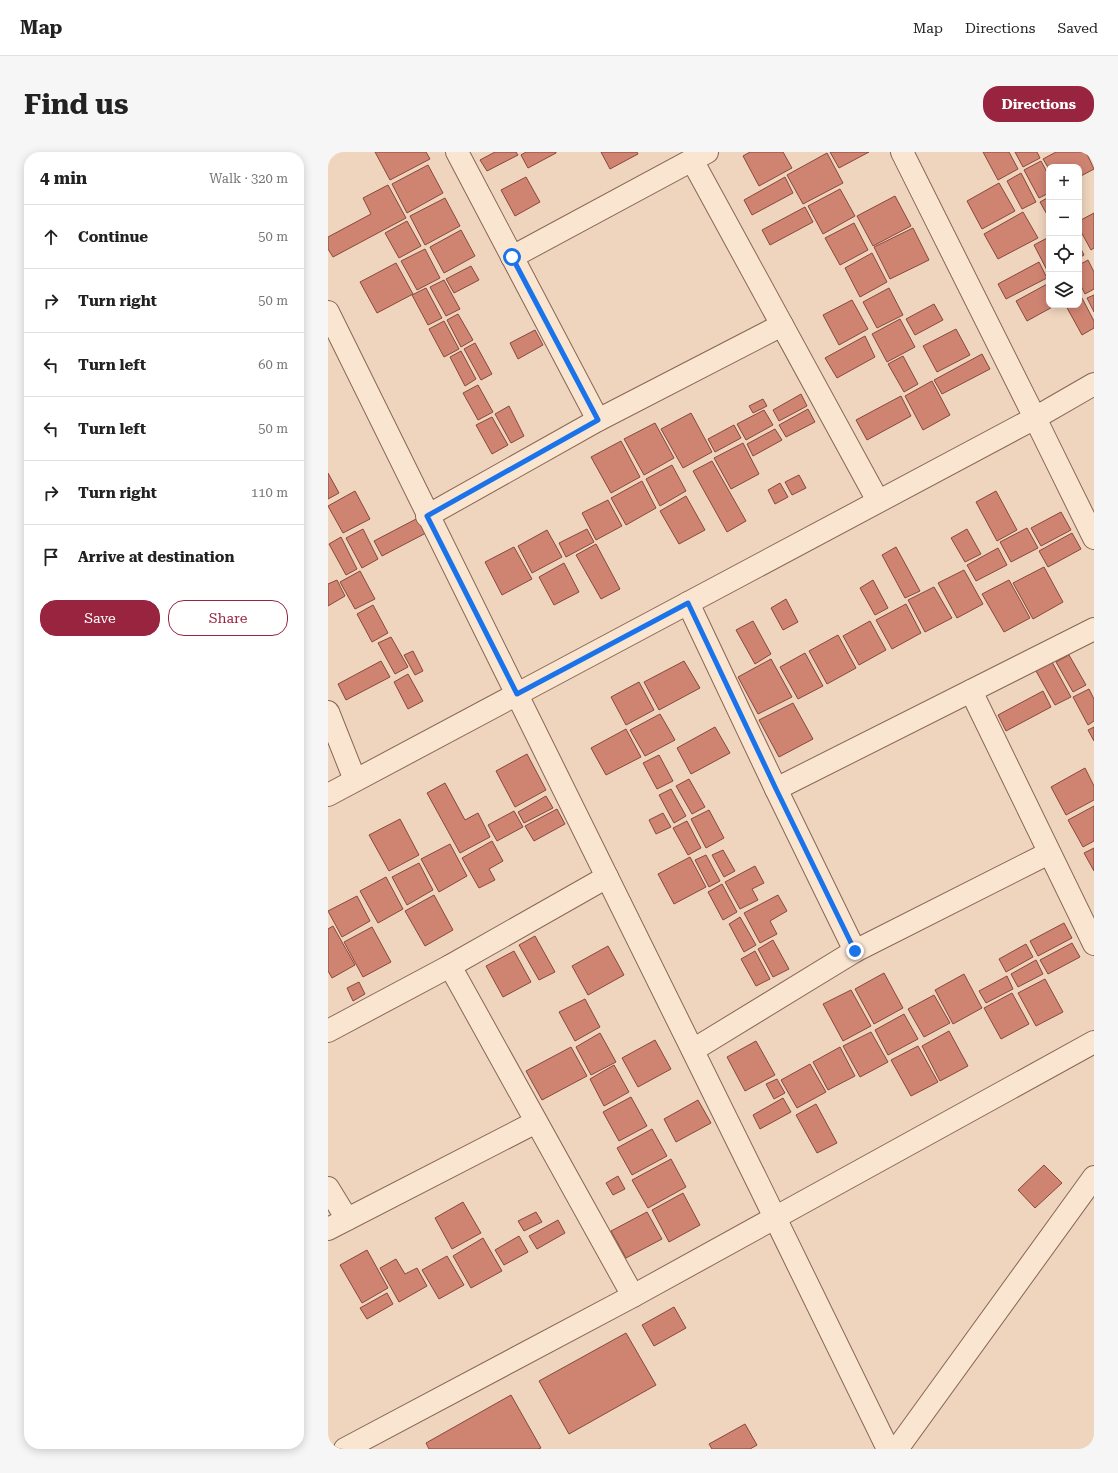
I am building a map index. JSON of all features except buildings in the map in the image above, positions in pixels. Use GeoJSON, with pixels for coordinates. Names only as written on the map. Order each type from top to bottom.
{"type":"FeatureCollection","features":[{"type":"Feature","properties":{"kind":"street"},"geometry":{"type":"LineString","coordinates":[[457,152],[598,420]]}},
{"type":"Feature","properties":{"kind":"street"},"geometry":{"type":"LineString","coordinates":[[902,152],[1094,538]]}},
{"type":"Feature","properties":{"kind":"street"},"geometry":{"type":"LineString","coordinates":[[512,257],[699,156],[782,325],[878,501]]}},
{"type":"Feature","properties":{"kind":"street"},"geometry":{"type":"LineString","coordinates":[[328,312],[335,346],[427,516],[517,694],[888,1449]]}},
{"type":"Feature","properties":{"kind":"street"},"geometry":{"type":"LineString","coordinates":[[427,516],[598,420],[782,325]]}},
{"type":"Feature","properties":{"kind":"street"},"geometry":{"type":"LineString","coordinates":[[328,795],[1035,418],[1094,384]]}},
{"type":"Feature","properties":{"kind":"street"},"geometry":{"type":"LineString","coordinates":[[688,603],[855,951]]}},
{"type":"Feature","properties":{"kind":"street"},"geometry":{"type":"LineString","coordinates":[[776,789],[1094,629]]}},
{"type":"Feature","properties":{"kind":"street"},"geometry":{"type":"LineString","coordinates":[[971,691],[1094,944]]}},
{"type":"Feature","properties":{"kind":"street"},"geometry":{"type":"LineString","coordinates":[[328,712],[355,780]]}},
{"type":"Feature","properties":{"kind":"street"},"geometry":{"type":"LineString","coordinates":[[693,1050],[855,951],[1050,853]]}},
{"type":"Feature","properties":{"kind":"street"},"geometry":{"type":"LineString","coordinates":[[328,1031],[450,966],[607,876]]}},
{"type":"Feature","properties":{"kind":"street"},"geometry":{"type":"LineString","coordinates":[[450,966],[633,1296]]}},
{"type":"Feature","properties":{"kind":"street"},"geometry":{"type":"LineString","coordinates":[[345,1449],[633,1296],[1094,1042]]}},
{"type":"Feature","properties":{"kind":"street"},"geometry":{"type":"LineString","coordinates":[[328,1229],[536,1122]]}},
{"type":"Feature","properties":{"kind":"street"},"geometry":{"type":"LineString","coordinates":[[896,1449],[1094,1177]]}},
{"type":"Feature","properties":{"kind":"street"},"geometry":{"type":"LineString","coordinates":[[328,1188],[347,1219]]}},
{"type":"Feature","properties":{"kind":"route"},"geometry":{"type":"LineString","coordinates":[[512,257],[598,420],[427,516],[517,694],[688,603],[855,951]]}}]}
